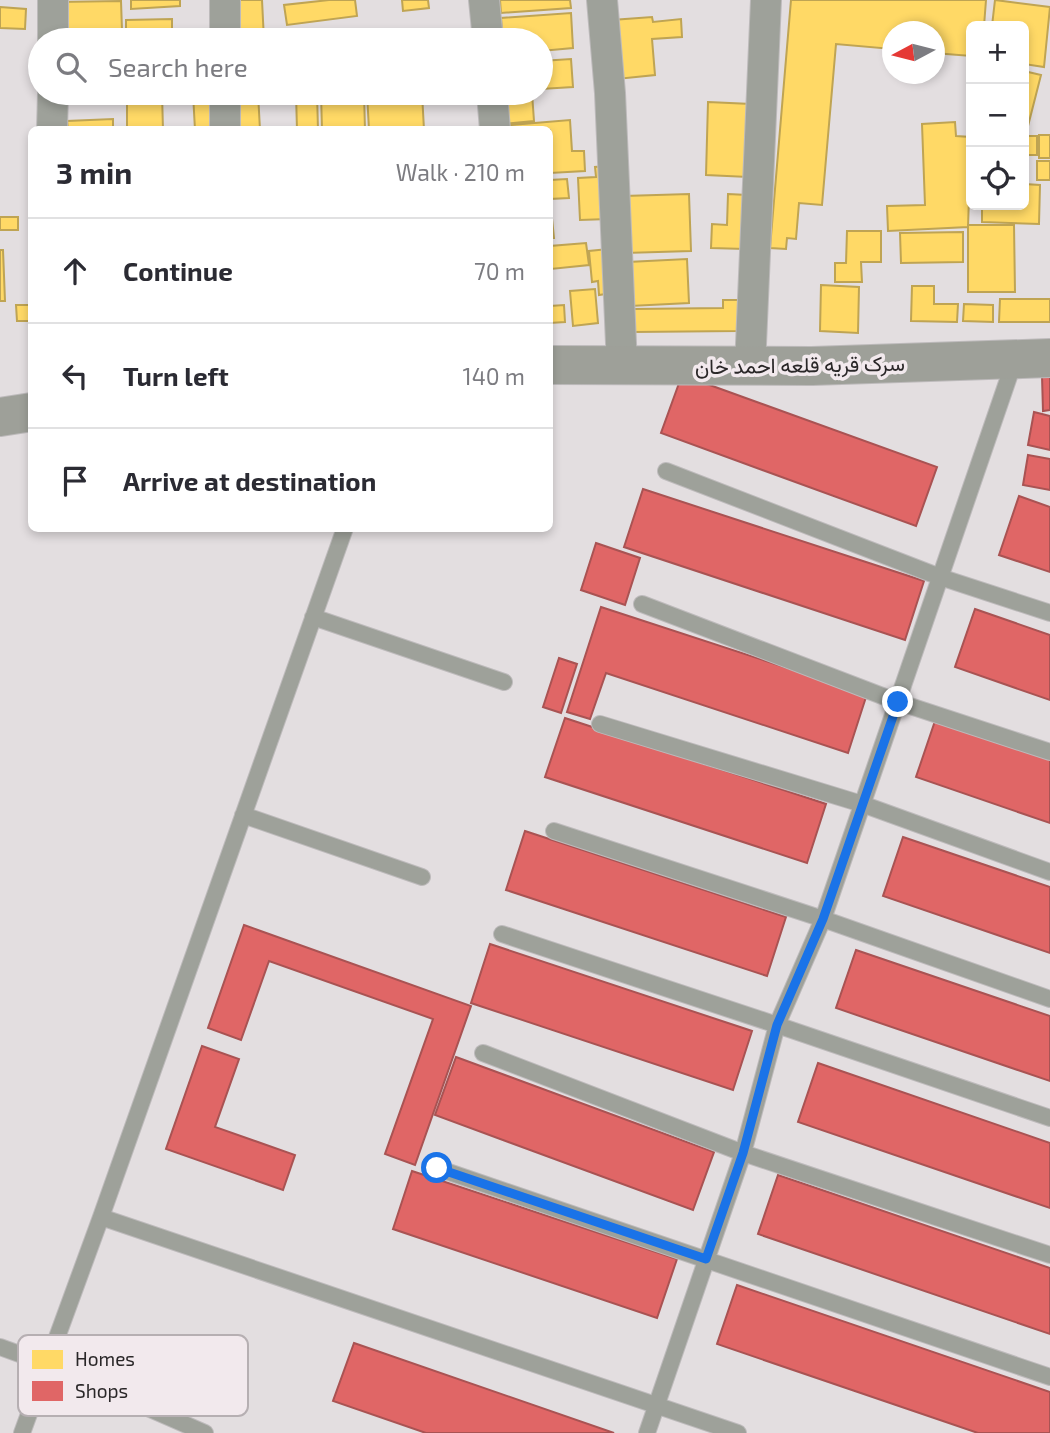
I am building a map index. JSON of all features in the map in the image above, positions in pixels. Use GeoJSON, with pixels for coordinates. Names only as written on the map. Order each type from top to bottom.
{"type":"FeatureCollection","features":[{"type":"Feature","properties":{"kind":"street"},"geometry":{"type":"LineString","coordinates":[[53,0],[53,28]]}},
{"type":"Feature","properties":{"kind":"street"},"geometry":{"type":"LineString","coordinates":[[225,0],[225,28]]}},
{"type":"Feature","properties":{"kind":"street"},"geometry":{"type":"LineString","coordinates":[[484,0],[487,28]]}},
{"type":"Feature","properties":{"kind":"street"},"geometry":{"type":"LineString","coordinates":[[602,0],[610,93],[622,366]]}},
{"type":"Feature","properties":{"kind":"street"},"geometry":{"type":"LineString","coordinates":[[750,367],[766,0]]}},
{"type":"Feature","properties":{"kind":"street"},"geometry":{"type":"LineString","coordinates":[[52,105],[52,126]]}},
{"type":"Feature","properties":{"kind":"street"},"geometry":{"type":"LineString","coordinates":[[225,105],[225,126]]}},
{"type":"Feature","properties":{"kind":"street"},"geometry":{"type":"LineString","coordinates":[[493,105],[495,126]]}},
{"type":"Feature","properties":{"kind":"street","name":"سرک قریه قلعه احمد خان"},"geometry":{"type":"LineString","coordinates":[[553,365],[750,367],[1033,358]]}},
{"type":"Feature","properties":{"kind":"street"},"geometry":{"type":"LineString","coordinates":[[0,417],[28,413]]}},
{"type":"Feature","properties":{"kind":"lane"},"geometry":{"type":"LineString","coordinates":[[647,1433],[743,1153],[777,1025],[823,919],[940,577],[1033,358]]}},
{"type":"Feature","properties":{"kind":"lane"},"geometry":{"type":"LineString","coordinates":[[666,471],[940,577],[1050,613]]}},
{"type":"Feature","properties":{"kind":"lane"},"geometry":{"type":"LineString","coordinates":[[58,1335],[344,532]]}},
{"type":"Feature","properties":{"kind":"lane"},"geometry":{"type":"LineString","coordinates":[[642,604],[898,702],[1050,752]]}},
{"type":"Feature","properties":{"kind":"lane"},"geometry":{"type":"LineString","coordinates":[[313,617],[504,682]]}},
{"type":"Feature","properties":{"kind":"lane"},"geometry":{"type":"LineString","coordinates":[[600,724],[862,804],[1050,872]]}},
{"type":"Feature","properties":{"kind":"lane"},"geometry":{"type":"LineString","coordinates":[[243,815],[422,877]]}},
{"type":"Feature","properties":{"kind":"lane"},"geometry":{"type":"LineString","coordinates":[[554,831],[823,919],[1050,999]]}},
{"type":"Feature","properties":{"kind":"lane"},"geometry":{"type":"LineString","coordinates":[[502,934],[1050,1118]]}},
{"type":"Feature","properties":{"kind":"lane"},"geometry":{"type":"LineString","coordinates":[[483,1053],[743,1153],[1050,1255]]}},
{"type":"Feature","properties":{"kind":"lane"},"geometry":{"type":"LineString","coordinates":[[437,1168],[1050,1377]]}},
{"type":"Feature","properties":{"kind":"lane"},"geometry":{"type":"LineString","coordinates":[[101,1217],[738,1433]]}},
{"type":"Feature","properties":{"kind":"lane"},"geometry":{"type":"LineString","coordinates":[[0,1346],[18,1353]]}},
{"type":"Feature","properties":{"kind":"lane"},"geometry":{"type":"LineString","coordinates":[[22,1433],[28,1416]]}},
{"type":"Feature","properties":{"kind":"lane"},"geometry":{"type":"LineString","coordinates":[[166,1416],[205,1433]]}},
{"type":"Feature","properties":{"kind":"building: Homes"},"geometry":{"type":"Polygon","coordinates":[[[131,0],[180,0],[180,6],[131,9],[131,0]]]}},
{"type":"Feature","properties":{"kind":"building: Homes"},"geometry":{"type":"Polygon","coordinates":[[[234,0],[262,0],[263,28],[235,28],[234,0]]]}},
{"type":"Feature","properties":{"kind":"building: Homes"},"geometry":{"type":"Polygon","coordinates":[[[355,0],[357,16],[287,25],[284,5],[355,0]]]}},
{"type":"Feature","properties":{"kind":"building: Homes"},"geometry":{"type":"Polygon","coordinates":[[[402,0],[428,0],[429,8],[403,11],[402,0]]]}},
{"type":"Feature","properties":{"kind":"building: Homes"},"geometry":{"type":"Polygon","coordinates":[[[500,0],[570,0],[571,8],[501,13],[500,0]]]}},
{"type":"Feature","properties":{"kind":"building: Homes"},"geometry":{"type":"Polygon","coordinates":[[[791,0],[986,0],[984,21],[966,21],[966,56],[945,54],[945,21],[882,21],[882,48],[836,44],[822,205],[799,203],[796,239],[787,238],[786,249],[770,248],[791,0]]]}},
{"type":"Feature","properties":{"kind":"building: Homes"},"geometry":{"type":"Polygon","coordinates":[[[995,0],[1050,7],[1044,67],[1029,65],[1029,21],[993,21],[995,0]]]}},
{"type":"Feature","properties":{"kind":"building: Homes"},"geometry":{"type":"Polygon","coordinates":[[[121,1],[122,28],[57,28],[57,2],[121,1]]]}},
{"type":"Feature","properties":{"kind":"building: Homes"},"geometry":{"type":"Polygon","coordinates":[[[0,7],[26,9],[25,29],[0,28],[0,7]]]}},
{"type":"Feature","properties":{"kind":"building: Homes"},"geometry":{"type":"Polygon","coordinates":[[[571,13],[573,48],[553,50],[553,28],[502,28],[501,18],[571,13]]]}},
{"type":"Feature","properties":{"kind":"building: Homes"},"geometry":{"type":"Polygon","coordinates":[[[652,17],[653,22],[681,19],[682,37],[652,39],[655,75],[617,79],[612,20],[652,17]]]}},
{"type":"Feature","properties":{"kind":"building: Homes"},"geometry":{"type":"Polygon","coordinates":[[[172,19],[172,28],[126,28],[126,20],[172,19]]]}},
{"type":"Feature","properties":{"kind":"building: Homes"},"geometry":{"type":"Polygon","coordinates":[[[571,59],[573,87],[553,88],[553,60],[571,59]]]}},
{"type":"Feature","properties":{"kind":"building: Homes"},"geometry":{"type":"Polygon","coordinates":[[[1029,72],[1041,75],[1029,122],[1029,72]]]}},
{"type":"Feature","properties":{"kind":"building: Homes"},"geometry":{"type":"Polygon","coordinates":[[[708,102],[751,104],[748,177],[706,175],[708,102]]]}},
{"type":"Feature","properties":{"kind":"building: Homes"},"geometry":{"type":"Polygon","coordinates":[[[127,105],[162,105],[163,126],[127,126],[127,105]]]}},
{"type":"Feature","properties":{"kind":"building: Homes"},"geometry":{"type":"Polygon","coordinates":[[[194,105],[216,105],[217,126],[195,126],[194,105]]]}},
{"type":"Feature","properties":{"kind":"building: Homes"},"geometry":{"type":"Polygon","coordinates":[[[234,105],[259,105],[260,126],[235,126],[234,105]]]}},
{"type":"Feature","properties":{"kind":"building: Homes"},"geometry":{"type":"Polygon","coordinates":[[[296,105],[317,105],[318,126],[297,126],[296,105]]]}},
{"type":"Feature","properties":{"kind":"building: Homes"},"geometry":{"type":"Polygon","coordinates":[[[321,105],[364,105],[365,126],[322,126],[321,105]]]}},
{"type":"Feature","properties":{"kind":"building: Homes"},"geometry":{"type":"Polygon","coordinates":[[[368,105],[423,105],[424,126],[369,126],[368,105]]]}},
{"type":"Feature","properties":{"kind":"building: Homes"},"geometry":{"type":"Polygon","coordinates":[[[501,105],[533,105],[534,121],[502,124],[501,105]]]}},
{"type":"Feature","properties":{"kind":"building: Homes"},"geometry":{"type":"Polygon","coordinates":[[[113,119],[113,126],[68,126],[67,121],[113,119]]]}},
{"type":"Feature","properties":{"kind":"building: Homes"},"geometry":{"type":"Polygon","coordinates":[[[570,120],[572,151],[584,151],[585,171],[553,173],[553,126],[511,125],[570,120]]]}},
{"type":"Feature","properties":{"kind":"building: Homes"},"geometry":{"type":"Polygon","coordinates":[[[955,122],[956,136],[966,137],[968,227],[888,231],[887,206],[925,205],[922,124],[955,122]]]}},
{"type":"Feature","properties":{"kind":"building: Homes"},"geometry":{"type":"Polygon","coordinates":[[[1039,135],[1050,135],[1050,158],[1039,158],[1039,135]]]}},
{"type":"Feature","properties":{"kind":"building: Homes"},"geometry":{"type":"Polygon","coordinates":[[[1029,136],[1037,136],[1037,155],[1029,155],[1029,136]]]}},
{"type":"Feature","properties":{"kind":"building: Homes"},"geometry":{"type":"Polygon","coordinates":[[[1037,161],[1050,161],[1050,180],[1037,180],[1037,161]]]}},
{"type":"Feature","properties":{"kind":"building: Homes"},"geometry":{"type":"Polygon","coordinates":[[[606,166],[608,219],[580,220],[578,178],[596,177],[595,167],[606,166]]]}},
{"type":"Feature","properties":{"kind":"building: Homes"},"geometry":{"type":"Polygon","coordinates":[[[567,179],[569,198],[553,199],[553,180],[567,179]]]}},
{"type":"Feature","properties":{"kind":"building: Homes"},"geometry":{"type":"Polygon","coordinates":[[[1029,184],[1040,185],[1039,224],[982,222],[982,210],[1029,210],[1029,184]]]}},
{"type":"Feature","properties":{"kind":"building: Homes"},"geometry":{"type":"Polygon","coordinates":[[[689,194],[691,251],[625,253],[624,196],[689,194]]]}},
{"type":"Feature","properties":{"kind":"building: Homes"},"geometry":{"type":"Polygon","coordinates":[[[728,194],[747,195],[745,249],[711,248],[712,224],[727,225],[728,194]]]}},
{"type":"Feature","properties":{"kind":"building: Homes"},"geometry":{"type":"Polygon","coordinates":[[[0,217],[18,217],[18,230],[0,230],[0,217]]]}},
{"type":"Feature","properties":{"kind":"building: Homes"},"geometry":{"type":"Polygon","coordinates":[[[968,225],[1014,225],[1015,292],[968,292],[968,225]]]}},
{"type":"Feature","properties":{"kind":"building: Homes"},"geometry":{"type":"Polygon","coordinates":[[[847,231],[881,231],[881,262],[861,262],[862,282],[835,282],[835,263],[846,263],[847,231]]]}},
{"type":"Feature","properties":{"kind":"building: Homes"},"geometry":{"type":"Polygon","coordinates":[[[963,232],[963,262],[901,263],[900,233],[963,232]]]}},
{"type":"Feature","properties":{"kind":"building: Homes"},"geometry":{"type":"Polygon","coordinates":[[[586,243],[589,265],[553,269],[553,246],[586,243]]]}},
{"type":"Feature","properties":{"kind":"building: Homes"},"geometry":{"type":"Polygon","coordinates":[[[608,249],[612,293],[599,295],[598,281],[592,282],[589,251],[608,249]]]}},
{"type":"Feature","properties":{"kind":"building: Homes"},"geometry":{"type":"Polygon","coordinates":[[[0,250],[3,250],[5,301],[0,301],[0,250]]]}},
{"type":"Feature","properties":{"kind":"building: Homes"},"geometry":{"type":"Polygon","coordinates":[[[687,259],[689,303],[630,306],[628,262],[687,259]]]}},
{"type":"Feature","properties":{"kind":"building: Homes"},"geometry":{"type":"Polygon","coordinates":[[[821,285],[859,287],[858,333],[820,331],[821,285]]]}},
{"type":"Feature","properties":{"kind":"building: Homes"},"geometry":{"type":"Polygon","coordinates":[[[912,286],[934,286],[934,304],[958,304],[957,322],[911,321],[912,286]]]}},
{"type":"Feature","properties":{"kind":"building: Homes"},"geometry":{"type":"Polygon","coordinates":[[[595,289],[598,323],[573,326],[570,291],[595,289]]]}},
{"type":"Feature","properties":{"kind":"building: Homes"},"geometry":{"type":"Polygon","coordinates":[[[1000,299],[1050,299],[1050,322],[999,322],[1000,299]]]}},
{"type":"Feature","properties":{"kind":"building: Homes"},"geometry":{"type":"Polygon","coordinates":[[[723,300],[738,300],[738,331],[633,332],[633,309],[723,308],[723,300]]]}},
{"type":"Feature","properties":{"kind":"building: Homes"},"geometry":{"type":"Polygon","coordinates":[[[964,304],[993,305],[993,322],[963,321],[964,304]]]}},
{"type":"Feature","properties":{"kind":"building: Homes"},"geometry":{"type":"Polygon","coordinates":[[[16,305],[28,305],[28,321],[17,321],[16,305]]]}},
{"type":"Feature","properties":{"kind":"building: Homes"},"geometry":{"type":"Polygon","coordinates":[[[564,305],[565,322],[553,323],[553,306],[564,305]]]}},
{"type":"Feature","properties":{"kind":"building: Shops"},"geometry":{"type":"Polygon","coordinates":[[[682,375],[937,467],[916,526],[661,433],[682,375]]]}},
{"type":"Feature","properties":{"kind":"building: Shops"},"geometry":{"type":"Polygon","coordinates":[[[1050,375],[1050,410],[1043,411],[1042,376],[1050,375]]]}},
{"type":"Feature","properties":{"kind":"building: Shops"},"geometry":{"type":"Polygon","coordinates":[[[1034,412],[1050,416],[1050,450],[1028,445],[1034,412]]]}},
{"type":"Feature","properties":{"kind":"building: Shops"},"geometry":{"type":"Polygon","coordinates":[[[1028,455],[1050,459],[1050,490],[1023,485],[1028,455]]]}},
{"type":"Feature","properties":{"kind":"building: Shops"},"geometry":{"type":"Polygon","coordinates":[[[643,489],[924,581],[905,640],[624,547],[643,489]]]}},
{"type":"Feature","properties":{"kind":"building: Shops"},"geometry":{"type":"Polygon","coordinates":[[[1019,496],[1050,507],[1050,572],[999,555],[1019,496]]]}},
{"type":"Feature","properties":{"kind":"building: Shops"},"geometry":{"type":"Polygon","coordinates":[[[596,543],[640,558],[625,605],[581,590],[596,543]]]}},
{"type":"Feature","properties":{"kind":"building: Shops"},"geometry":{"type":"Polygon","coordinates":[[[601,607],[867,694],[848,753],[606,673],[590,719],[567,712],[601,607]]]}},
{"type":"Feature","properties":{"kind":"building: Shops"},"geometry":{"type":"Polygon","coordinates":[[[975,609],[1050,635],[1050,700],[955,667],[975,609]]]}},
{"type":"Feature","properties":{"kind":"building: Shops"},"geometry":{"type":"Polygon","coordinates":[[[559,658],[577,664],[561,713],[543,707],[559,658]]]}},
{"type":"Feature","properties":{"kind":"building: Shops"},"geometry":{"type":"Polygon","coordinates":[[[565,718],[826,804],[807,863],[545,777],[565,718]]]}},
{"type":"Feature","properties":{"kind":"building: Shops"},"geometry":{"type":"Polygon","coordinates":[[[936,718],[1050,757],[1050,823],[916,777],[936,718]]]}},
{"type":"Feature","properties":{"kind":"building: Shops"},"geometry":{"type":"Polygon","coordinates":[[[525,831],[786,917],[767,976],[506,890],[525,831]]]}},
{"type":"Feature","properties":{"kind":"building: Shops"},"geometry":{"type":"Polygon","coordinates":[[[903,837],[1050,887],[1050,953],[883,896],[903,837]]]}},
{"type":"Feature","properties":{"kind":"building: Shops"},"geometry":{"type":"Polygon","coordinates":[[[244,925],[471,1006],[415,1165],[385,1154],[433,1019],[269,961],[241,1040],[208,1028],[244,925]]]}},
{"type":"Feature","properties":{"kind":"building: Shops"},"geometry":{"type":"Polygon","coordinates":[[[490,944],[752,1031],[733,1090],[471,1003],[490,944]]]}},
{"type":"Feature","properties":{"kind":"building: Shops"},"geometry":{"type":"Polygon","coordinates":[[[856,950],[1050,1016],[1050,1081],[836,1008],[856,950]]]}},
{"type":"Feature","properties":{"kind":"building: Shops"},"geometry":{"type":"Polygon","coordinates":[[[202,1046],[239,1059],[215,1127],[295,1155],[283,1190],[166,1149],[202,1046]]]}},
{"type":"Feature","properties":{"kind":"building: Shops"},"geometry":{"type":"Polygon","coordinates":[[[456,1057],[714,1152],[693,1210],[435,1115],[456,1057]]]}},
{"type":"Feature","properties":{"kind":"building: Shops"},"geometry":{"type":"Polygon","coordinates":[[[818,1063],[1050,1143],[1050,1208],[798,1122],[818,1063]]]}},
{"type":"Feature","properties":{"kind":"building: Shops"},"geometry":{"type":"Polygon","coordinates":[[[412,1171],[677,1259],[657,1318],[393,1229],[412,1171]]]}},
{"type":"Feature","properties":{"kind":"building: Shops"},"geometry":{"type":"Polygon","coordinates":[[[778,1175],[1050,1268],[1050,1334],[758,1234],[778,1175]]]}},
{"type":"Feature","properties":{"kind":"building: Shops"},"geometry":{"type":"Polygon","coordinates":[[[737,1285],[1050,1392],[1050,1433],[978,1433],[717,1344],[737,1285]]]}},
{"type":"Feature","properties":{"kind":"building: Shops"},"geometry":{"type":"Polygon","coordinates":[[[354,1343],[614,1433],[426,1433],[333,1401],[354,1343]]]}},
{"type":"Feature","properties":{"kind":"route"},"geometry":{"type":"LineString","coordinates":[[437,1168],[706,1259],[743,1153],[777,1025],[823,919],[898,702]]}}]}
